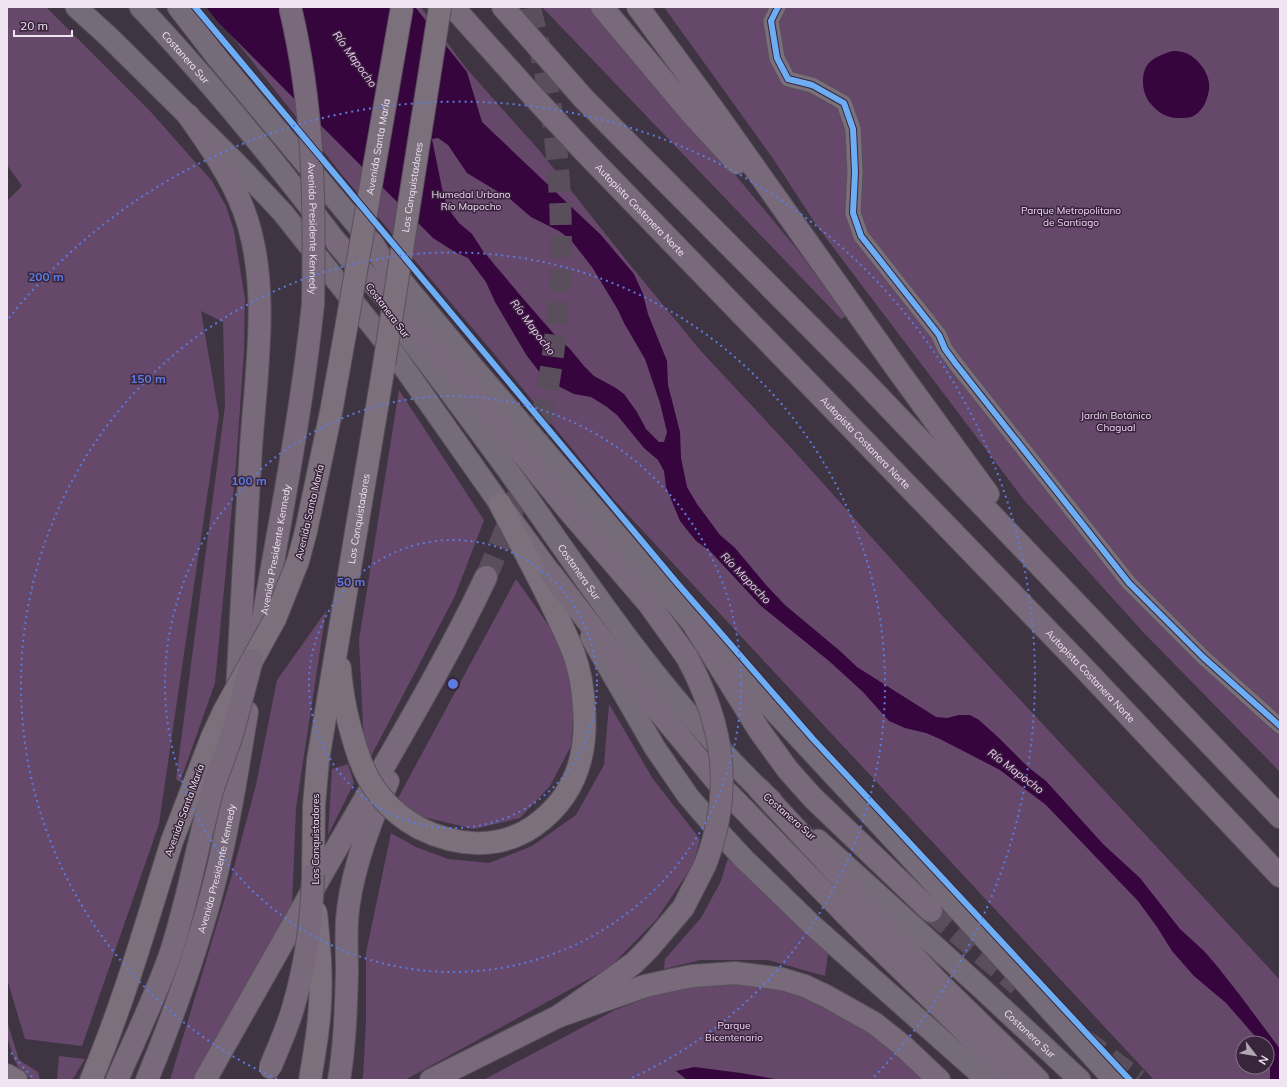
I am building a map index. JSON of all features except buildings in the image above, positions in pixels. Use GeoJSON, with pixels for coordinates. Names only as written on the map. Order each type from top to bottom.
{"type":"FeatureCollection","features":[{"type":"Feature","properties":{"kind":"highway","name":"Avenida Presidente Kennedy"},"geometry":{"type":"LineString","coordinates":[[147,1080],[185,981],[206,915],[221,856],[297,425],[308,348],[313,304],[314,226],[312,153],[303,76],[290,7]]}},
{"type":"Feature","properties":{"kind":"highway"},"geometry":{"type":"LineString","coordinates":[[503,7],[584,99],[858,375],[1280,817]]}},
{"type":"Feature","properties":{"kind":"highway"},"geometry":{"type":"LineString","coordinates":[[602,7],[691,113],[797,228]]}},
{"type":"Feature","properties":{"kind":"highway"},"geometry":{"type":"LineString","coordinates":[[638,7],[713,109],[1031,556]]}},
{"type":"Feature","properties":{"kind":"highway","name":"Autopista Costanera Norte"},"geometry":{"type":"LineString","coordinates":[[451,8],[582,150],[1081,665],[1280,876]]}},
{"type":"Feature","properties":{"kind":"highway"},"geometry":{"type":"LineString","coordinates":[[188,115],[223,169],[244,212],[255,255],[258,286],[259,342],[231,803]]}},
{"type":"Feature","properties":{"kind":"highway"},"geometry":{"type":"LineString","coordinates":[[337,243],[400,313],[454,369],[569,511],[649,604],[687,657],[699,680],[716,726],[721,760],[721,798],[719,818],[716,835],[705,865],[683,908],[649,948],[634,963],[558,1016],[431,1080]]}},
{"type":"Feature","properties":{"kind":"highway"},"geometry":{"type":"LineString","coordinates":[[372,244],[454,369]]}},
{"type":"Feature","properties":{"kind":"highway"},"geometry":{"type":"LineString","coordinates":[[552,575],[637,685],[719,784],[866,936],[1014,1080]]}},
{"type":"Feature","properties":{"kind":"highway"},"geometry":{"type":"LineString","coordinates":[[205,1080],[261,979],[437,674],[486,577]]}},
{"type":"Feature","properties":{"kind":"highway"},"geometry":{"type":"LineString","coordinates":[[694,625],[759,730],[788,770],[812,798],[931,910]]}},
{"type":"Feature","properties":{"kind":"highway"},"geometry":{"type":"LineString","coordinates":[[117,1080],[156,992],[170,953],[198,848],[204,819],[212,791],[232,735],[252,660]]}},
{"type":"Feature","properties":{"kind":"highway"},"geometry":{"type":"LineString","coordinates":[[339,1080],[345,1018],[347,919],[353,885],[364,845],[387,785],[437,674]]}},
{"type":"Feature","properties":{"kind":"highway"},"geometry":{"type":"LineString","coordinates":[[759,789],[934,978],[1038,1080]]}},
{"type":"Feature","properties":{"kind":"highway"},"geometry":{"type":"LineString","coordinates":[[267,1074],[293,1010],[302,977],[312,910],[313,876]]}},
{"type":"Feature","properties":{"kind":"highway"},"geometry":{"type":"LineString","coordinates":[[558,1016],[646,986],[692,976],[735,973],[782,979],[805,986],[826,996],[874,1023],[903,1046],[939,1080]]}},
{"type":"Feature","properties":{"kind":"main road"},"geometry":{"type":"LineString","coordinates":[[76,7],[109,37],[188,115],[239,166],[288,219],[393,352],[552,575],[597,648],[655,748],[688,796],[745,860],[778,893],[987,1080]]}},
{"type":"Feature","properties":{"kind":"main road","name":"Costanera Sur"},"geometry":{"type":"LineString","coordinates":[[140,7],[180,49],[253,137],[337,243],[489,444],[631,643],[663,685],[701,729],[759,789],[979,986],[1080,1080]]}},
{"type":"Feature","properties":{"kind":"main road"},"geometry":{"type":"LineString","coordinates":[[178,7],[474,368],[694,625],[1114,1080]]}},
{"type":"Feature","properties":{"kind":"main road","name":"Avenida Santa María"},"geometry":{"type":"LineString","coordinates":[[90,1080],[104,1048],[116,1014],[172,841],[212,737],[224,711],[275,619],[287,591],[306,531],[331,412],[402,7]]}},
{"type":"Feature","properties":{"kind":"main road","name":"Los Conquistadores"},"geometry":{"type":"LineString","coordinates":[[310,1080],[318,1034],[320,1003],[319,943],[313,876],[314,805],[320,746],[384,365],[451,8]]}},
{"type":"Feature","properties":{"kind":"main road"},"geometry":{"type":"LineString","coordinates":[[339,631],[342,689],[348,720],[359,757],[368,779],[381,799],[398,815],[418,828],[437,836],[462,843],[480,844],[495,842],[517,835],[538,823],[556,806],[573,782],[583,753],[585,735],[583,690],[574,655],[560,621],[500,504]]}},
{"type":"Feature","properties":{"kind":"main road"},"geometry":{"type":"LineString","coordinates":[[7,1075],[16,1080]]}},
{"type":"Feature","properties":{"kind":"street"},"geometry":{"type":"LineString","coordinates":[[778,7],[771,21],[777,58],[788,79],[812,85],[844,103],[853,129],[855,172],[853,212],[861,236],[939,336],[945,349],[956,364],[1129,583],[1203,657],[1280,726]]}},
{"type":"Feature","properties":{"kind":"green space"},"geometry":{"type":"Polygon","coordinates":[[[7,7],[46,7],[150,111],[212,181],[226,206],[234,231],[245,299],[244,351],[236,465],[215,683],[180,782],[176,779],[225,406],[223,322],[201,311],[219,415],[159,824],[82,1046],[25,1039],[7,979],[7,201],[22,186],[7,165],[7,7]]]}},
{"type":"Feature","properties":{"kind":"green space","name":"Humedal Urbano Río Mapocho"},"geometry":{"type":"Polygon","coordinates":[[[209,7],[421,7],[466,68],[539,150],[700,350],[793,450],[937,610],[1280,980],[1280,1080],[1154,1080],[614,500],[491,350],[343,176],[209,7]]]}},
{"type":"Feature","properties":{"kind":"green space"},"geometry":{"type":"Polygon","coordinates":[[[542,7],[596,7],[796,248],[846,316],[841,319],[542,7]]]}},
{"type":"Feature","properties":{"kind":"green space","name":"Parque Metropolitano de Santiago"},"geometry":{"type":"Polygon","coordinates":[[[664,7],[1280,7],[1280,772],[1143,632],[1024,500],[817,226],[774,160],[664,7]]]}},
{"type":"Feature","properties":{"kind":"green space"},"geometry":{"type":"Polygon","coordinates":[[[399,390],[484,520],[455,596],[370,758],[364,748],[359,640],[399,390]]]}},
{"type":"Feature","properties":{"kind":"green space"},"geometry":{"type":"Polygon","coordinates":[[[516,579],[559,640],[575,692],[571,746],[550,786],[520,818],[474,829],[423,817],[397,800],[516,579]]]}},
{"type":"Feature","properties":{"kind":"green space"},"geometry":{"type":"Polygon","coordinates":[[[326,611],[296,808],[292,906],[198,1080],[170,1080],[231,878],[256,785],[277,680],[326,611]]]}},
{"type":"Feature","properties":{"kind":"green space"},"geometry":{"type":"Polygon","coordinates":[[[609,704],[653,779],[700,839],[693,865],[656,920],[609,968],[405,1080],[362,1080],[366,1021],[366,953],[391,833],[416,847],[448,859],[489,863],[532,846],[576,815],[604,765],[609,704]]]}},
{"type":"Feature","properties":{"kind":"green space"},"geometry":{"type":"Polygon","coordinates":[[[348,764],[354,783],[328,835],[332,769],[348,764]]]}},
{"type":"Feature","properties":{"kind":"green space"},"geometry":{"type":"Polygon","coordinates":[[[729,855],[829,947],[825,976],[768,960],[700,960],[664,969],[665,959],[701,918],[721,881],[729,855]]]}},
{"type":"Feature","properties":{"kind":"green space","name":"Parque Bicentenario"},"geometry":{"type":"Polygon","coordinates":[[[740,982],[765,984],[842,1010],[930,1080],[483,1080],[615,1010],[662,992],[694,986],[740,982]]]}},
{"type":"Feature","properties":{"kind":"green space"},"geometry":{"type":"Polygon","coordinates":[[[1075,1019],[1132,1080],[1102,1080],[1073,1045],[1075,1019]]]}},
{"type":"Feature","properties":{"kind":"green space"},"geometry":{"type":"Polygon","coordinates":[[[7,1021],[19,1060],[38,1072],[40,1080],[32,1080],[20,1071],[14,1059],[7,1037],[7,1021]]]}},
{"type":"Feature","properties":{"kind":"green space"},"geometry":{"type":"Polygon","coordinates":[[[59,1056],[85,1059],[71,1080],[57,1080],[59,1056]]]}},
{"type":"Feature","properties":{"kind":"water","name":"Río Mapocho"},"geometry":{"type":"Polygon","coordinates":[[[206,7],[415,7],[467,72],[482,122],[601,235],[634,274],[643,294],[648,314],[667,361],[668,385],[680,432],[681,458],[687,487],[697,504],[720,535],[735,548],[785,605],[857,667],[936,717],[947,718],[959,715],[970,715],[979,720],[999,738],[1028,767],[1046,781],[1103,844],[1140,878],[1180,929],[1204,951],[1217,966],[1270,1035],[1254,1035],[1226,1003],[1194,976],[1172,951],[1138,901],[1046,805],[1000,770],[940,739],[926,733],[905,728],[889,721],[863,692],[829,661],[761,606],[710,551],[696,541],[680,521],[666,487],[664,471],[658,460],[644,448],[617,415],[607,407],[591,397],[574,394],[560,387],[541,374],[527,356],[495,302],[486,282],[468,258],[455,252],[433,238],[217,21],[206,7]],[[438,138],[432,139],[444,198],[452,214],[459,223],[472,234],[483,251],[554,334],[570,349],[594,376],[624,394],[637,412],[646,429],[659,442],[664,442],[667,432],[660,403],[645,359],[592,267],[570,239],[559,231],[531,217],[510,199],[467,173],[448,145],[438,138]]]}},
{"type":"Feature","properties":{"kind":"water"},"geometry":{"type":"Polygon","coordinates":[[[1173,51],[1187,53],[1196,59],[1200,63],[1208,78],[1209,90],[1205,103],[1199,112],[1190,117],[1172,118],[1160,113],[1148,100],[1144,90],[1143,79],[1145,68],[1156,57],[1173,51]]]}},
{"type":"Feature","properties":{"kind":"water"},"geometry":{"type":"Polygon","coordinates":[[[1275,1042],[1280,1049],[1280,1080],[1270,1080],[1270,1075],[1275,1075],[1275,1042]]]}},
{"type":"Feature","properties":{"kind":"water"},"geometry":{"type":"Polygon","coordinates":[[[694,1067],[781,1080],[687,1080],[676,1071],[694,1067]]]}},
{"type":"Feature","properties":{"kind":"tunnel"},"geometry":{"type":"LineString","coordinates":[[486,577],[512,512],[537,438],[546,395],[558,309],[561,221],[559,177],[546,80],[530,7]]}},
{"type":"Feature","properties":{"kind":"tunnel"},"geometry":{"type":"LineString","coordinates":[[931,911],[1018,985]]}},
{"type":"Feature","properties":{"kind":"tunnel"},"geometry":{"type":"LineString","coordinates":[[1083,1039],[1138,1080]]}},
{"type":"Feature","properties":{"kind":"cycle path"},"geometry":{"type":"LineString","coordinates":[[195,7],[677,583],[813,739],[1130,1080]]}},
{"type":"Feature","properties":{"kind":"cycle path"},"geometry":{"type":"LineString","coordinates":[[778,7],[771,21],[777,58],[788,79],[812,85],[844,103],[853,129],[855,172],[853,213],[861,236],[939,335],[945,349],[956,364],[1129,583],[1203,657],[1280,726]]}},
{"type":"Feature","properties":{"kind":"park label","name":"Jardín Botánico Chagual"},"geometry":{"type":"Point","coordinates":[1116,420]}}]}
